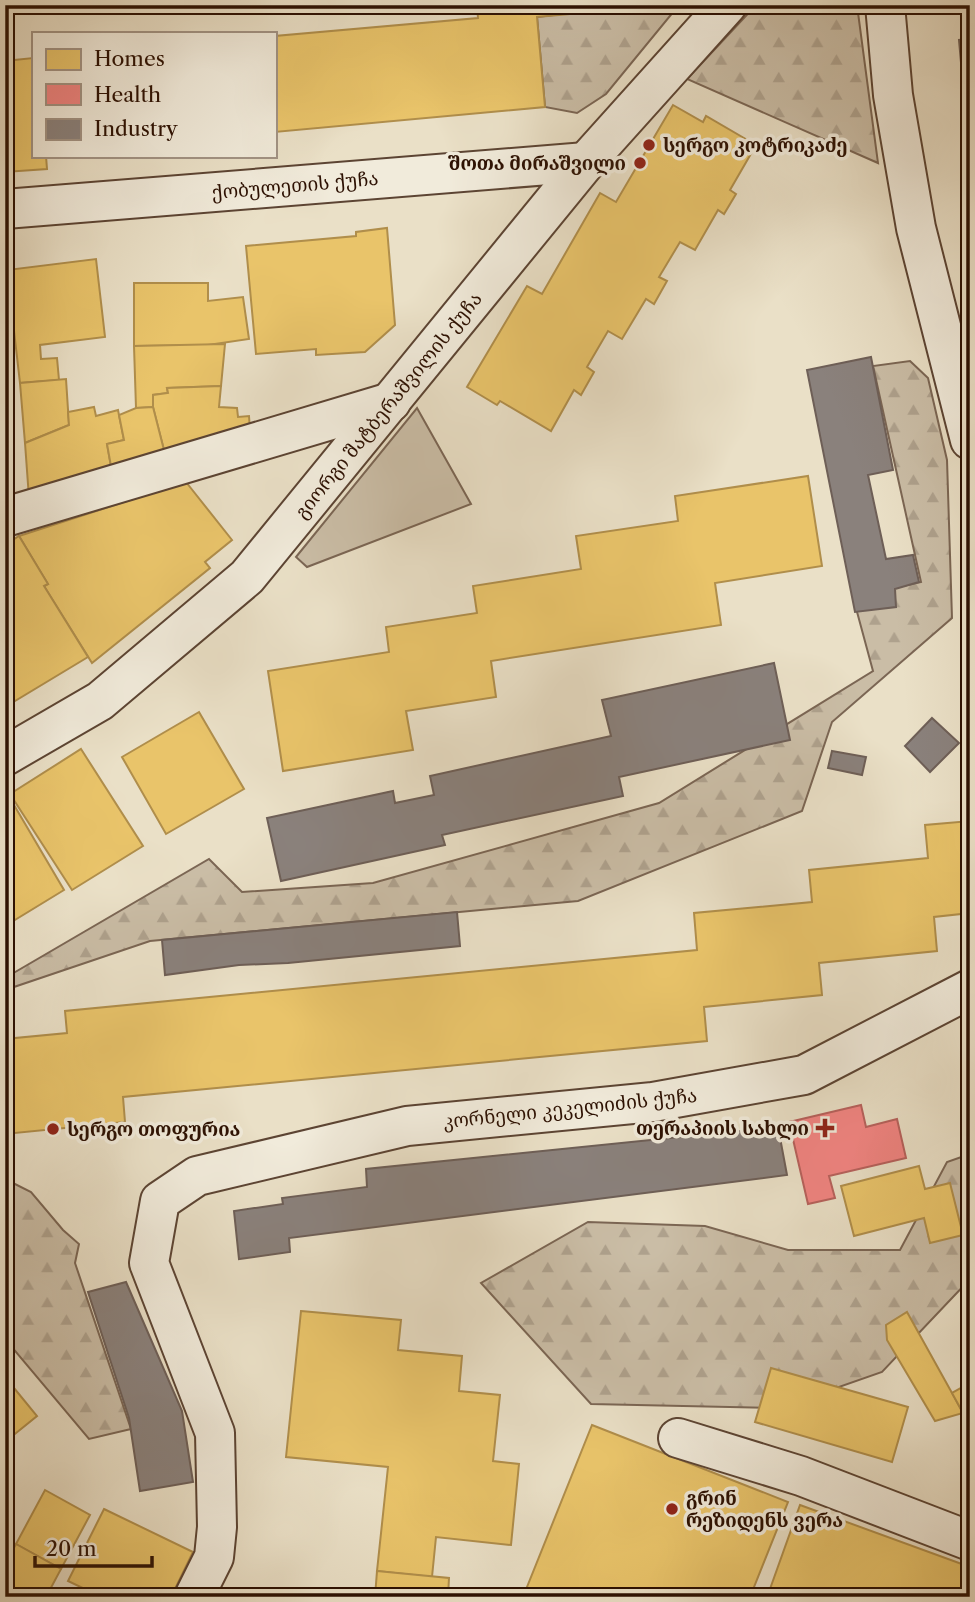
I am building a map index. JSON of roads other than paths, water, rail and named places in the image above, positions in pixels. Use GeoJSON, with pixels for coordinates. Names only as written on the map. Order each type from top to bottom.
{"type":"FeatureCollection","features":[{"type":"Feature","properties":{"kind":"street","name":"გიორგი შატბერაშვილის ქუჩა"},"geometry":{"type":"LineString","coordinates":[[5,756],[100,701],[247,577],[586,162],[727,5]]}},
{"type":"Feature","properties":{"kind":"street"},"geometry":{"type":"LineString","coordinates":[[885,5],[893,95],[916,228],[970,440]]}},
{"type":"Feature","properties":{"kind":"street","name":"ქობულეთის ქუჩა"},"geometry":{"type":"LineString","coordinates":[[5,209],[586,162]]}},
{"type":"Feature","properties":{"kind":"street"},"geometry":{"type":"LineString","coordinates":[[5,517],[391,402]]}},
{"type":"Feature","properties":{"kind":"street","name":"კორნელი კეკელიძის ქუჩა"},"geometry":{"type":"LineString","coordinates":[[194,1597],[214,1558],[217,1527],[215,1433],[149,1263],[160,1201],[197,1176],[407,1126],[653,1102],[804,1075],[970,989]]}},
{"type":"Feature","properties":{"kind":"street"},"geometry":{"type":"LineString","coordinates":[[678,1438],[801,1476],[970,1541]]}},
{"type":"Feature","properties":{"kind":"place","name":"სერგო კოტრიკაძე"},"geometry":{"type":"Point","coordinates":[649,145]}},
{"type":"Feature","properties":{"kind":"place","name":"შოთა მირაშვილი"},"geometry":{"type":"Point","coordinates":[640,163]}},
{"type":"Feature","properties":{"kind":"place","name":"თერაპიის სახლი"},"geometry":{"type":"Point","coordinates":[825,1128]}},
{"type":"Feature","properties":{"kind":"place","name":"სერგო თოფურია"},"geometry":{"type":"Point","coordinates":[53,1129]}},
{"type":"Feature","properties":{"kind":"place","name":"გრინ რეზიდენს ვერა"},"geometry":{"type":"Point","coordinates":[672,1509]}}]}
